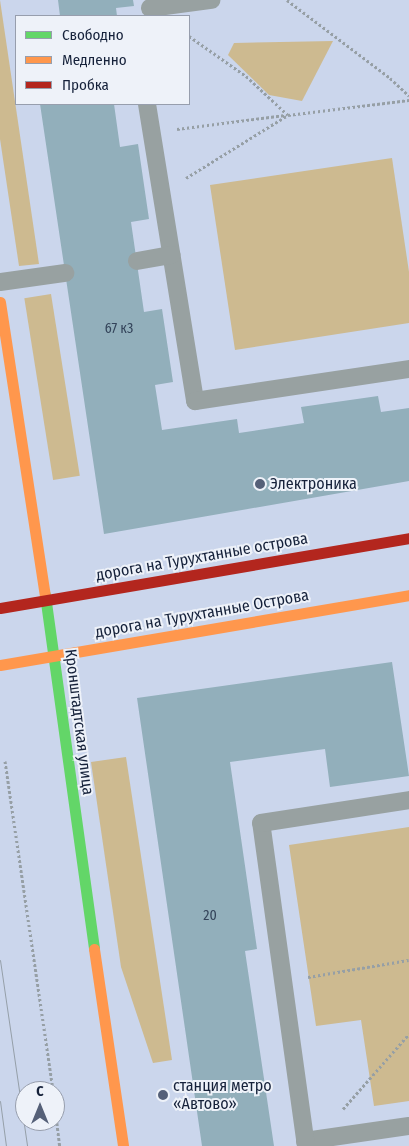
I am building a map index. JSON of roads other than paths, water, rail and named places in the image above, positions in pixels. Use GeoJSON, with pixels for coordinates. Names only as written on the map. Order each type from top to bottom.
{"type":"FeatureCollection","features":[{"type":"Feature","properties":{"kind":"street","name":"Кронштадтская улица"},"geometry":{"type":"LineString","coordinates":[[0,302],[46,600],[65,752],[123,1146]]}},
{"type":"Feature","properties":{"kind":"street","name":"дорога на Турухтанные острова"},"geometry":{"type":"LineString","coordinates":[[0,608],[409,538]]}},
{"type":"Feature","properties":{"kind":"street","name":"дорога на Турухтанные Острова"},"geometry":{"type":"LineString","coordinates":[[0,665],[409,595]]}},
{"type":"Feature","properties":{"kind":"lane"},"geometry":{"type":"LineString","coordinates":[[149,8],[211,0]]}},
{"type":"Feature","properties":{"kind":"lane"},"geometry":{"type":"LineString","coordinates":[[147,105],[195,401],[409,369]]}},
{"type":"Feature","properties":{"kind":"lane"},"geometry":{"type":"LineString","coordinates":[[137,261],[171,255]]}},
{"type":"Feature","properties":{"kind":"lane"},"geometry":{"type":"LineString","coordinates":[[0,282],[65,273]]}},
{"type":"Feature","properties":{"kind":"lane"},"geometry":{"type":"LineString","coordinates":[[409,800],[261,823],[282,981],[310,1142],[409,1126]]}},
{"type":"Feature","properties":{"kind":"tram line"},"geometry":{"type":"LineString","coordinates":[[0,960],[27,1146]]}},
{"type":"Feature","properties":{"kind":"tram line"},"geometry":{"type":"LineString","coordinates":[[0,1101],[6,1146]]}},
{"type":"Feature","properties":{"kind":"place","name":"Электроника"},"geometry":{"type":"Point","coordinates":[260,484]}},
{"type":"Feature","properties":{"kind":"place","name":"станция метро «Автово»"},"geometry":{"type":"Point","coordinates":[163,1095]}}]}
